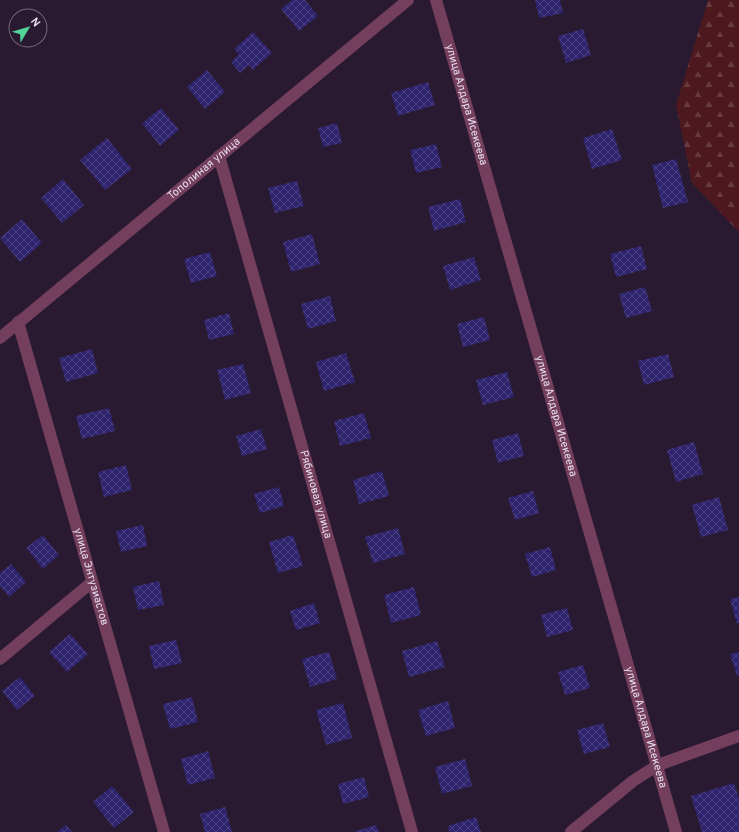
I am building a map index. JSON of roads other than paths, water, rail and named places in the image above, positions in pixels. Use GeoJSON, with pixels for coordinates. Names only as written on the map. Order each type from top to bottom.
{"type":"FeatureCollection","features":[{"type":"Feature","properties":{"kind":"street","name":"Тополиная улица"},"geometry":{"type":"LineString","coordinates":[[0,338],[408,0]]}},
{"type":"Feature","properties":{"kind":"street","name":"улица Алдара Исекеева"},"geometry":{"type":"LineString","coordinates":[[436,0],[658,765],[676,832]]}},
{"type":"Feature","properties":{"kind":"street","name":"Рябиновая улица"},"geometry":{"type":"LineString","coordinates":[[219,156],[412,832]]}},
{"type":"Feature","properties":{"kind":"street","name":"улица Энтузиастов"},"geometry":{"type":"LineString","coordinates":[[18,322],[164,832]]}},
{"type":"Feature","properties":{"kind":"street"},"geometry":{"type":"LineString","coordinates":[[0,659],[92,582]]}},
{"type":"Feature","properties":{"kind":"street"},"geometry":{"type":"LineString","coordinates":[[571,832],[633,781],[658,765],[739,736]]}}]}
